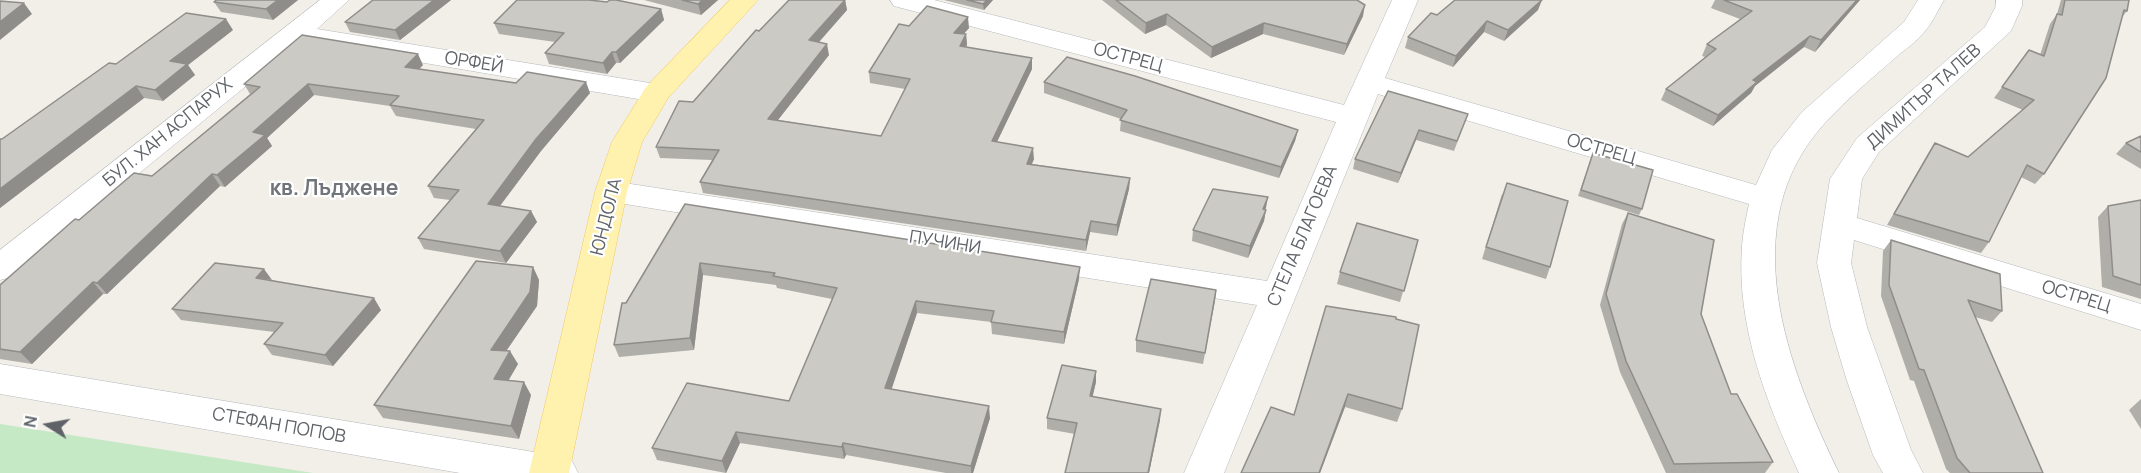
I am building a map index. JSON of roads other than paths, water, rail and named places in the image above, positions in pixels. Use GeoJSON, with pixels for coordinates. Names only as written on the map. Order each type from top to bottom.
{"type":"FeatureCollection","features":[{"type":"Feature","properties":{"kind":"main road","name":"ЮНДОЛА"},"geometry":{"type":"LineString","coordinates":[[552,473],[611,192],[627,142],[656,93],[745,0]]}},
{"type":"Feature","properties":{"kind":"street","name":"БУЛ. ХАН АСПАРУХ"},"geometry":{"type":"LineString","coordinates":[[0,268],[336,0]]}},
{"type":"Feature","properties":{"kind":"street","name":"ОСТРЕЦ"},"geometry":{"type":"LineString","coordinates":[[903,0],[1353,117]]}},
{"type":"Feature","properties":{"kind":"street","name":"СТЕЛА БЛАГОЕВА"},"geometry":{"type":"LineString","coordinates":[[1204,473],[1403,0]]}},
{"type":"Feature","properties":{"kind":"street"},"geometry":{"type":"LineString","coordinates":[[1819,473],[1779,382],[1761,311],[1758,252],[1764,198],[1782,155],[1810,120],[1916,25],[1931,0]]}},
{"type":"Feature","properties":{"kind":"street","name":"ДИМИТЪР ТАЛЕВ"},"geometry":{"type":"LineString","coordinates":[[1903,473],[1893,455],[1849,327],[1834,263],[1846,179],[1868,145],[1997,31],[2009,0]]}},
{"type":"Feature","properties":{"kind":"street","name":"ОРФЕЙ"},"geometry":{"type":"LineString","coordinates":[[293,33],[656,93]]}},
{"type":"Feature","properties":{"kind":"street","name":"ОСТРЕЦ"},"geometry":{"type":"LineString","coordinates":[[1368,82],[1764,198]]}},
{"type":"Feature","properties":{"kind":"street","name":"ПУЧИНИ"},"geometry":{"type":"LineString","coordinates":[[611,192],[1278,295]]}},
{"type":"Feature","properties":{"kind":"street","name":"ОСТРЕЦ"},"geometry":{"type":"LineString","coordinates":[[1839,224],[2141,316]]}},
{"type":"Feature","properties":{"kind":"street","name":"СТЕФАН ПОПОВ"},"geometry":{"type":"LineString","coordinates":[[0,379],[552,473]]}},
{"type":"Feature","properties":{"kind":"district","name":"кв. Лъджене"},"geometry":{"type":"Point","coordinates":[334,189]}}]}
